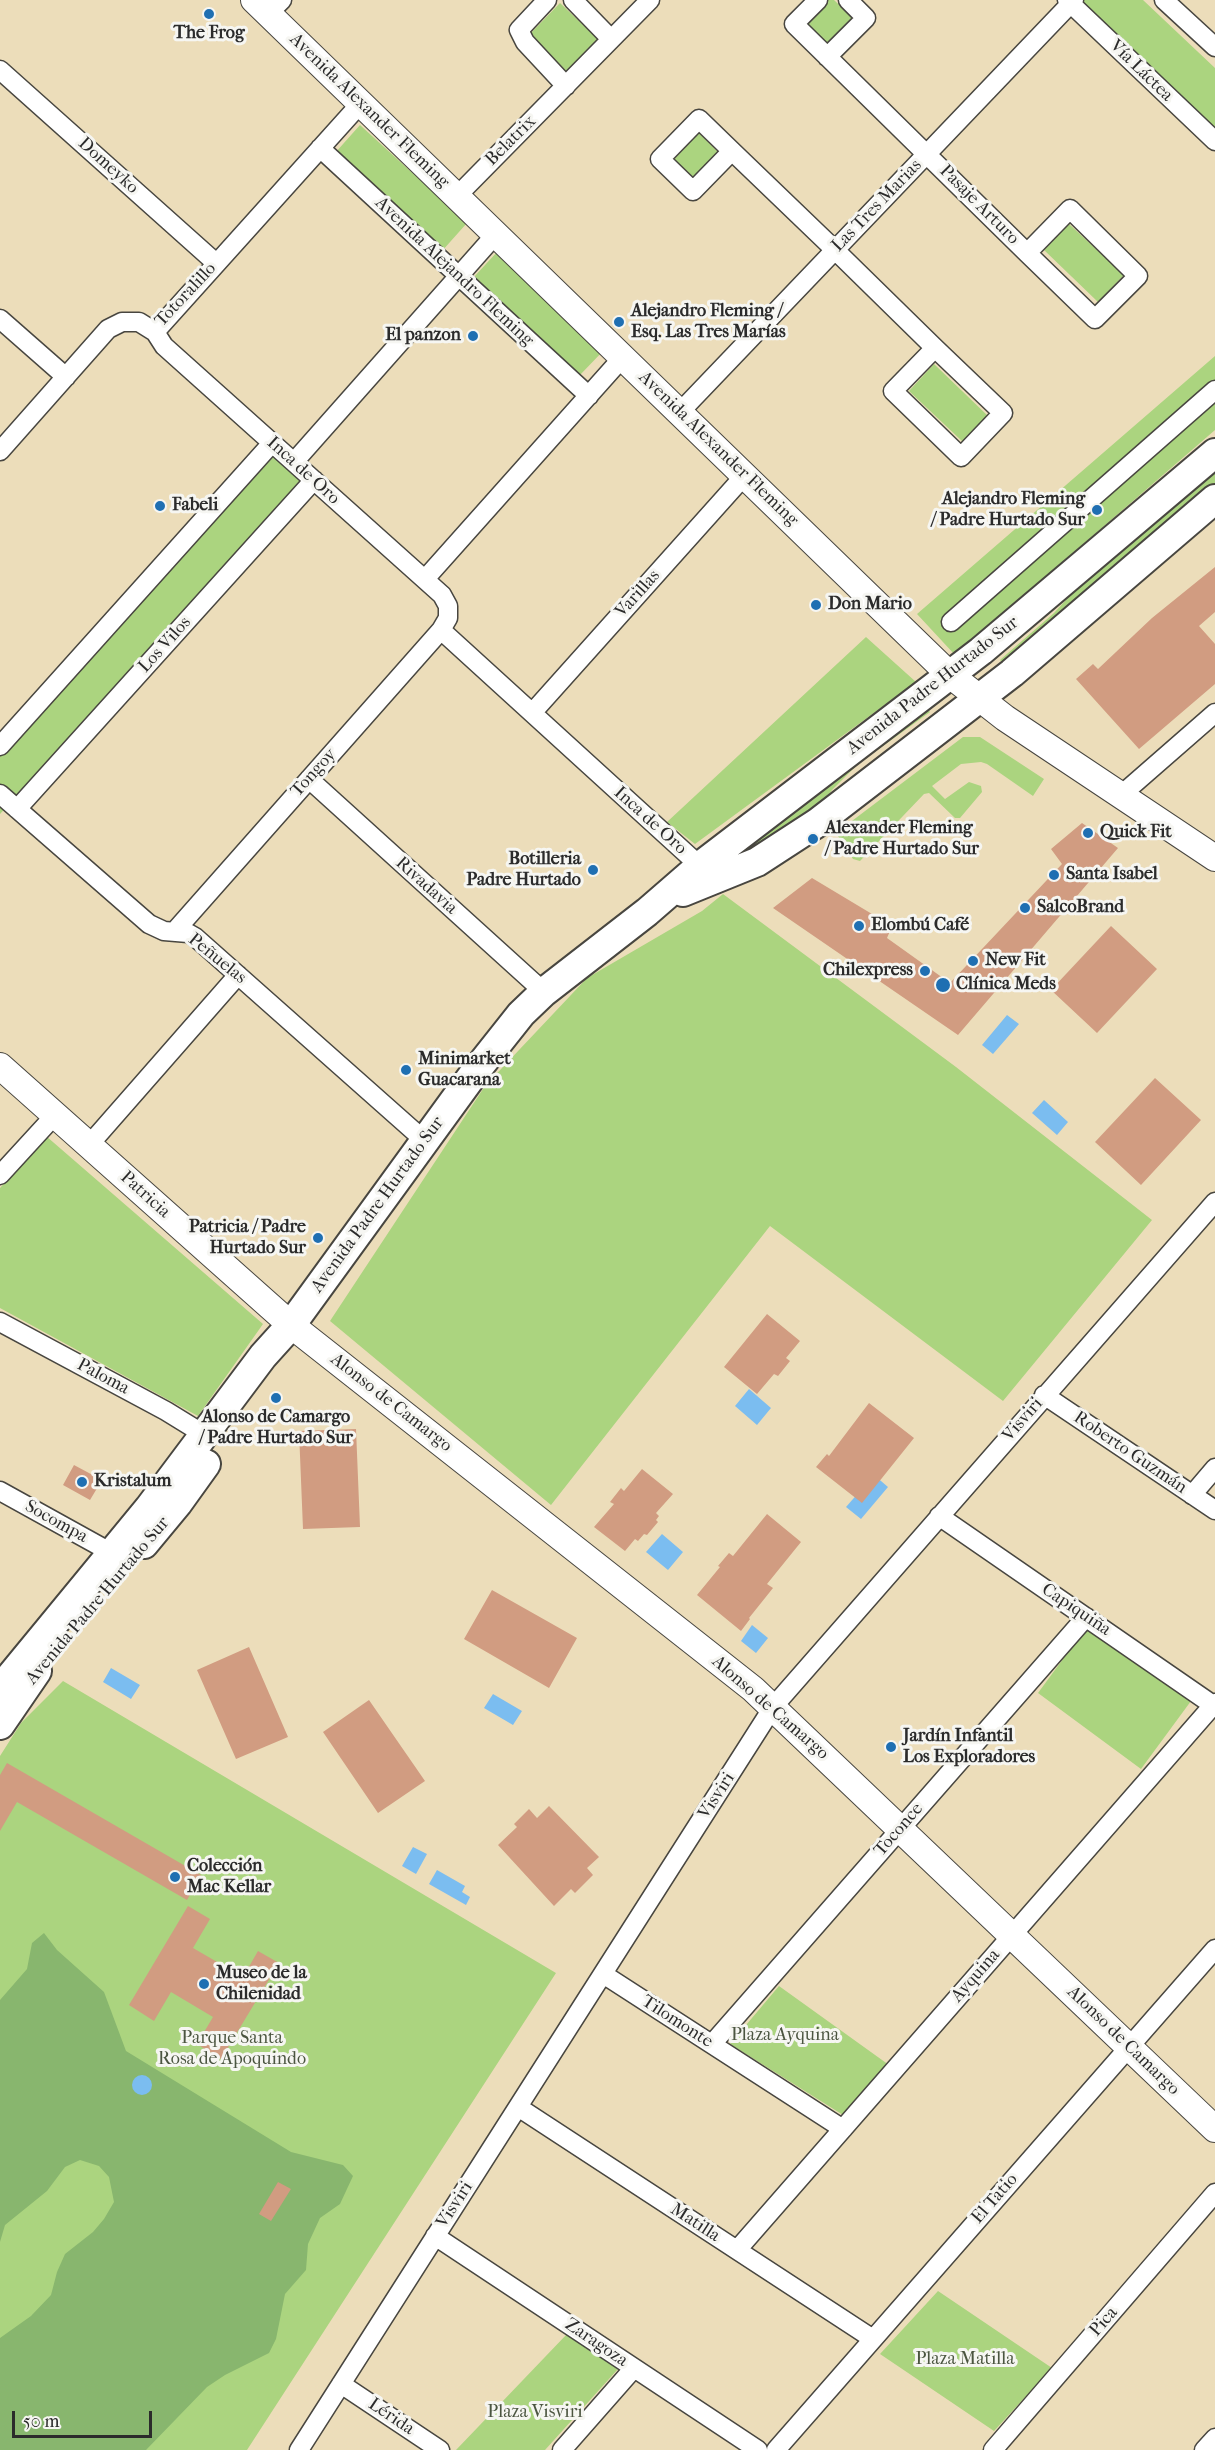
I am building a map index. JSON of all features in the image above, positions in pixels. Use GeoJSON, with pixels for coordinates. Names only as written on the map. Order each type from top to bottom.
{"type":"FeatureCollection","features":[{"type":"Feature","properties":{"kind":"main road","name":"Avenida Padre Hurtado Sur"},"geometry":{"type":"LineString","coordinates":[[1,1687],[112,1553],[205,1435],[263,1356],[291,1325],[502,1036],[544,992],[647,912],[699,866],[981,651],[1215,453]]}},
{"type":"Feature","properties":{"kind":"main road","name":"Avenida Padre Hurtado Sur"},"geometry":{"type":"LineString","coordinates":[[647,912],[684,891],[757,862],[817,823],[979,699],[1215,499]]}},
{"type":"Feature","properties":{"kind":"main road","name":"Avenida Padre Hurtado Sur"},"geometry":{"type":"LineString","coordinates":[[0,1725],[49,1656],[178,1503],[265,1382],[279,1357],[291,1325]]}},
{"type":"Feature","properties":{"kind":"street"},"geometry":{"type":"LineString","coordinates":[[547,0],[519,30],[525,42],[566,86]]}},
{"type":"Feature","properties":{"kind":"street"},"geometry":{"type":"LineString","coordinates":[[573,0],[612,39]]}},
{"type":"Feature","properties":{"kind":"street","name":"Belatrix"},"geometry":{"type":"LineString","coordinates":[[457,196],[650,0]]}},
{"type":"Feature","properties":{"kind":"street","name":"Pasaje Arturo"},"geometry":{"type":"LineString","coordinates":[[818,0],[794,24],[827,57],[1027,253],[1095,319],[1138,276],[1070,209],[1027,253]]}},
{"type":"Feature","properties":{"kind":"street"},"geometry":{"type":"LineString","coordinates":[[827,57],[866,18],[848,0]]}},
{"type":"Feature","properties":{"kind":"street"},"geometry":{"type":"LineString","coordinates":[[1164,0],[1215,47]]}},
{"type":"Feature","properties":{"kind":"street","name":"Vía Láctea"},"geometry":{"type":"LineString","coordinates":[[1070,1],[1215,141]]}},
{"type":"Feature","properties":{"kind":"street","name":"Las Tres Marias"},"geometry":{"type":"LineString","coordinates":[[680,412],[1070,1]]}},
{"type":"Feature","properties":{"kind":"street","name":"Avenida Alexander Fleming"},"geometry":{"type":"LineString","coordinates":[[268,5],[361,103],[950,675],[979,699],[1215,858]]}},
{"type":"Feature","properties":{"kind":"street","name":"Domeyko"},"geometry":{"type":"LineString","coordinates":[[0,70],[216,263]]}},
{"type":"Feature","properties":{"kind":"street","name":"Totoralillo"},"geometry":{"type":"LineString","coordinates":[[0,451],[115,325],[130,321],[139,322],[155,332],[361,103]]}},
{"type":"Feature","properties":{"kind":"street","name":"Avenida Alejandro Fleming"},"geometry":{"type":"LineString","coordinates":[[320,148],[589,396]]}},
{"type":"Feature","properties":{"kind":"street"},"geometry":{"type":"LineString","coordinates":[[732,151],[1003,413],[961,457],[893,391],[935,348]]}},
{"type":"Feature","properties":{"kind":"street"},"geometry":{"type":"LineString","coordinates":[[294,462],[496,234]]}},
{"type":"Feature","properties":{"kind":"street"},"geometry":{"type":"LineString","coordinates":[[0,319],[66,377]]}},
{"type":"Feature","properties":{"kind":"street","name":"Inca de Oro"},"geometry":{"type":"LineString","coordinates":[[155,332],[164,346],[442,595],[449,612]]}},
{"type":"Feature","properties":{"kind":"street"},"geometry":{"type":"LineString","coordinates":[[425,579],[623,357]]}},
{"type":"Feature","properties":{"kind":"street"},"geometry":{"type":"LineString","coordinates":[[951,622],[1215,390]]}},
{"type":"Feature","properties":{"kind":"street"},"geometry":{"type":"LineString","coordinates":[[0,746],[273,443]]}},
{"type":"Feature","properties":{"kind":"street","name":"Varillas"},"geometry":{"type":"LineString","coordinates":[[532,713],[745,475]]}},
{"type":"Feature","properties":{"kind":"street","name":"Los Vilos"},"geometry":{"type":"LineString","coordinates":[[17,810],[314,480]]}},
{"type":"Feature","properties":{"kind":"street","name":"Tongoy"},"geometry":{"type":"LineString","coordinates":[[174,932],[441,630],[446,624],[449,612]]}},
{"type":"Feature","properties":{"kind":"street","name":"Inca de Oro"},"geometry":{"type":"LineString","coordinates":[[441,630],[699,866]]}},
{"type":"Feature","properties":{"kind":"street"},"geometry":{"type":"LineString","coordinates":[[1120,796],[1215,713]]}},
{"type":"Feature","properties":{"kind":"street","name":"Rivadavia"},"geometry":{"type":"LineString","coordinates":[[309,779],[544,992]]}},
{"type":"Feature","properties":{"kind":"street","name":"Peñuelas"},"geometry":{"type":"LineString","coordinates":[[0,794],[144,920],[164,931],[195,937],[425,1141]]}},
{"type":"Feature","properties":{"kind":"street"},"geometry":{"type":"LineString","coordinates":[[89,1145],[238,975]]}},
{"type":"Feature","properties":{"kind":"street","name":"Patricia"},"geometry":{"type":"LineString","coordinates":[[0,1066],[291,1325]]}},
{"type":"Feature","properties":{"kind":"street"},"geometry":{"type":"LineString","coordinates":[[0,1174],[55,1115]]}},
{"type":"Feature","properties":{"kind":"street","name":"Visviri"},"geometry":{"type":"LineString","coordinates":[[299,2450],[773,1707],[1215,1202]]}},
{"type":"Feature","properties":{"kind":"street","name":"Paloma"},"geometry":{"type":"LineString","coordinates":[[0,1322],[166,1411],[205,1435]]}},
{"type":"Feature","properties":{"kind":"street","name":"Alonso de Camargo"},"geometry":{"type":"LineString","coordinates":[[291,1325],[773,1707],[1215,2129]]}},
{"type":"Feature","properties":{"kind":"street","name":"Roberto Guzmán"},"geometry":{"type":"LineString","coordinates":[[1044,1395],[1215,1510]]}},
{"type":"Feature","properties":{"kind":"street"},"geometry":{"type":"LineString","coordinates":[[1192,1495],[1215,1468]]}},
{"type":"Feature","properties":{"kind":"street","name":"Socompa"},"geometry":{"type":"LineString","coordinates":[[0,1491],[112,1553]]}},
{"type":"Feature","properties":{"kind":"street","name":"Capiquiña"},"geometry":{"type":"LineString","coordinates":[[939,1516],[1214,1704]]}},
{"type":"Feature","properties":{"kind":"street","name":"Toconce"},"geometry":{"type":"LineString","coordinates":[[712,2044],[1086,1617]]}},
{"type":"Feature","properties":{"kind":"street","name":"Ayquina"},"geometry":{"type":"LineString","coordinates":[[737,2250],[1214,1704]]}},
{"type":"Feature","properties":{"kind":"street","name":"El Tatio"},"geometry":{"type":"LineString","coordinates":[[776,2450],[1215,1949]]}},
{"type":"Feature","properties":{"kind":"street","name":"Tilomonte"},"geometry":{"type":"LineString","coordinates":[[603,1974],[843,2129]]}},
{"type":"Feature","properties":{"kind":"street","name":"Matilla"},"geometry":{"type":"LineString","coordinates":[[518,2107],[873,2339]]}},
{"type":"Feature","properties":{"kind":"street","name":"Pica"},"geometry":{"type":"LineString","coordinates":[[993,2450],[1215,2193]]}},
{"type":"Feature","properties":{"kind":"street","name":"Zaragoza"},"geometry":{"type":"LineString","coordinates":[[435,2236],[758,2450]]}},
{"type":"Feature","properties":{"kind":"street"},"geometry":{"type":"LineString","coordinates":[[562,2450],[634,2368]]}},
{"type":"Feature","properties":{"kind":"street","name":"Lérida"},"geometry":{"type":"LineString","coordinates":[[341,2384],[440,2450]]}},
{"type":"Feature","properties":{"kind":"street"},"geometry":{"type":"LineString","coordinates":[[1204,2450],[1215,2438]]}},
{"type":"Feature","properties":{"kind":"green space"},"geometry":{"type":"Polygon","coordinates":[[[828,0],[834,0],[853,18],[826,45],[805,24],[828,0]]]}},
{"type":"Feature","properties":{"kind":"green space"},"geometry":{"type":"Polygon","coordinates":[[[1073,0],[1143,0],[1215,68],[1215,135],[1073,0]]]}},
{"type":"Feature","properties":{"kind":"green space"},"geometry":{"type":"Polygon","coordinates":[[[560,3],[600,41],[567,75],[527,37],[560,3]]]}},
{"type":"Feature","properties":{"kind":"green space"},"geometry":{"type":"Polygon","coordinates":[[[360,125],[467,223],[442,251],[335,153],[360,125]]]}},
{"type":"Feature","properties":{"kind":"green space"},"geometry":{"type":"Polygon","coordinates":[[[699,133],[720,154],[694,181],[673,160],[699,133]]]}},
{"type":"Feature","properties":{"kind":"green space"},"geometry":{"type":"Polygon","coordinates":[[[1069,224],[1124,275],[1098,302],[1044,250],[1069,224]]]}},
{"type":"Feature","properties":{"kind":"green space"},"geometry":{"type":"Polygon","coordinates":[[[498,251],[605,349],[579,376],[473,278],[498,251]]]}},
{"type":"Feature","properties":{"kind":"green space"},"geometry":{"type":"Polygon","coordinates":[[[1215,356],[1215,430],[955,655],[917,614],[1215,356]]]}},
{"type":"Feature","properties":{"kind":"green space"},"geometry":{"type":"Polygon","coordinates":[[[934,364],[988,416],[963,442],[909,391],[934,364]]]}},
{"type":"Feature","properties":{"kind":"green space"},"geometry":{"type":"Polygon","coordinates":[[[274,456],[306,481],[0,814],[0,755],[274,456]]]}},
{"type":"Feature","properties":{"kind":"green space"},"geometry":{"type":"Polygon","coordinates":[[[1215,462],[1215,485],[1004,664],[1000,660],[1054,613],[1093,570],[1215,462]]]}},
{"type":"Feature","properties":{"kind":"green space"},"geometry":{"type":"Polygon","coordinates":[[[866,637],[916,682],[695,844],[667,822],[866,637]]]}},
{"type":"Feature","properties":{"kind":"green space"},"geometry":{"type":"Polygon","coordinates":[[[926,708],[930,712],[858,764],[832,790],[820,806],[761,849],[719,865],[926,708]]]}},
{"type":"Feature","properties":{"kind":"green space"},"geometry":{"type":"Polygon","coordinates":[[[963,737],[980,737],[1044,779],[1033,796],[987,764],[981,762],[961,764],[932,786],[945,799],[969,782],[981,786],[982,792],[960,818],[955,818],[929,793],[924,794],[860,861],[853,859],[836,833],[963,737]]]}},
{"type":"Feature","properties":{"kind":"green space"},"geometry":{"type":"Polygon","coordinates":[[[723,894],[956,1067],[1152,1220],[1003,1401],[770,1226],[551,1505],[330,1321],[485,1086],[587,978],[702,911],[723,894]]]}},
{"type":"Feature","properties":{"kind":"green space"},"geometry":{"type":"Polygon","coordinates":[[[46,1136],[263,1324],[198,1416],[0,1308],[0,1188],[46,1136]]]}},
{"type":"Feature","properties":{"kind":"green space"},"geometry":{"type":"Polygon","coordinates":[[[1088,1625],[1191,1701],[1141,1769],[1038,1693],[1088,1625]]]}},
{"type":"Feature","properties":{"kind":"green space","name":"Parque Santa Rosa de Apoquindo"},"geometry":{"type":"Polygon","coordinates":[[[63,1681],[556,1973],[247,2450],[0,2450],[0,1756],[21,1723],[63,1681]]]}},
{"type":"Feature","properties":{"kind":"green space"},"geometry":{"type":"Polygon","coordinates":[[[44,1933],[57,1950],[104,1992],[126,2051],[291,2152],[343,2165],[353,2176],[340,2204],[320,2218],[308,2244],[306,2270],[285,2294],[276,2339],[269,2353],[225,2375],[207,2387],[146,2450],[0,2450],[0,2338],[31,2316],[51,2295],[65,2254],[93,2232],[114,2202],[109,2177],[99,2166],[80,2160],[65,2167],[47,2191],[5,2225],[0,2242],[0,2000],[27,1969],[32,1943],[44,1933]]]}},
{"type":"Feature","properties":{"kind":"green space","name":"Plaza Ayquina"},"geometry":{"type":"Polygon","coordinates":[[[779,1986],[889,2065],[843,2115],[730,2044],[779,1986]]]}},
{"type":"Feature","properties":{"kind":"green space","name":"Plaza Matilla"},"geometry":{"type":"Polygon","coordinates":[[[938,2291],[1052,2368],[994,2431],[880,2354],[938,2291]]]}},
{"type":"Feature","properties":{"kind":"green space","name":"Plaza Visviri"},"geometry":{"type":"Polygon","coordinates":[[[567,2334],[618,2369],[545,2450],[456,2450],[567,2334]]]}},
{"type":"Feature","properties":{"kind":"water"},"geometry":{"type":"Polygon","coordinates":[[[1007,1015],[1019,1024],[993,1054],[982,1045],[1007,1015]]]}},
{"type":"Feature","properties":{"kind":"water"},"geometry":{"type":"Polygon","coordinates":[[[1044,1100],[1068,1122],[1057,1135],[1032,1113],[1044,1100]]]}},
{"type":"Feature","properties":{"kind":"water"},"geometry":{"type":"Polygon","coordinates":[[[749,1389],[771,1408],[757,1425],[735,1406],[749,1389]]]}},
{"type":"Feature","properties":{"kind":"water"},"geometry":{"type":"Polygon","coordinates":[[[874,1475],[888,1487],[861,1519],[846,1507],[874,1475]]]}},
{"type":"Feature","properties":{"kind":"water"},"geometry":{"type":"Polygon","coordinates":[[[662,1534],[683,1552],[668,1570],[646,1552],[662,1534]]]}},
{"type":"Feature","properties":{"kind":"water"},"geometry":{"type":"Polygon","coordinates":[[[752,1625],[768,1638],[756,1653],[741,1641],[752,1625]]]}},
{"type":"Feature","properties":{"kind":"water"},"geometry":{"type":"Polygon","coordinates":[[[111,1668],[140,1685],[131,1699],[103,1682],[111,1668]]]}},
{"type":"Feature","properties":{"kind":"water"},"geometry":{"type":"Polygon","coordinates":[[[493,1694],[522,1711],[513,1725],[484,1708],[493,1694]]]}},
{"type":"Feature","properties":{"kind":"water"},"geometry":{"type":"Polygon","coordinates":[[[413,1847],[427,1854],[416,1874],[402,1866],[413,1847]]]}},
{"type":"Feature","properties":{"kind":"water"},"geometry":{"type":"Polygon","coordinates":[[[437,1870],[465,1886],[462,1892],[470,1897],[466,1905],[429,1884],[437,1870]]]}},
{"type":"Feature","properties":{"kind":"water"},"geometry":{"type":"Polygon","coordinates":[[[142,2075],[149,2078],[152,2085],[149,2092],[142,2095],[135,2092],[132,2085],[135,2078],[142,2075]]]}},
{"type":"Feature","properties":{"kind":"building"},"geometry":{"type":"Polygon","coordinates":[[[1215,567],[1215,612],[1199,626],[1215,644],[1215,684],[1139,749],[1076,679],[1093,664],[1098,669],[1152,618],[1215,567]]]}},
{"type":"Feature","properties":{"kind":"building"},"geometry":{"type":"Polygon","coordinates":[[[1082,823],[1118,848],[958,1035],[773,908],[812,878],[892,926],[887,938],[950,983],[1062,864],[1051,849],[1082,823]]]}},
{"type":"Feature","properties":{"kind":"building"},"geometry":{"type":"Polygon","coordinates":[[[1111,926],[1157,969],[1097,1033],[1051,990],[1111,926]]]}},
{"type":"Feature","properties":{"kind":"building"},"geometry":{"type":"Polygon","coordinates":[[[1155,1078],[1201,1120],[1141,1185],[1095,1142],[1155,1078]]]}},
{"type":"Feature","properties":{"kind":"building"},"geometry":{"type":"Polygon","coordinates":[[[767,1314],[800,1341],[786,1358],[790,1361],[778,1376],[774,1374],[757,1394],[724,1367],[767,1314]]]}},
{"type":"Feature","properties":{"kind":"building"},"geometry":{"type":"Polygon","coordinates":[[[869,1403],[914,1438],[862,1503],[816,1467],[827,1454],[829,1456],[869,1403]]]}},
{"type":"Feature","properties":{"kind":"building"},"geometry":{"type":"Polygon","coordinates":[[[356,1429],[360,1527],[303,1529],[299,1431],[356,1429]]]}},
{"type":"Feature","properties":{"kind":"building","name":"Kristalum"},"geometry":{"type":"Polygon","coordinates":[[[74,1465],[102,1480],[90,1500],[63,1485],[74,1465]]]}},
{"type":"Feature","properties":{"kind":"building"},"geometry":{"type":"Polygon","coordinates":[[[642,1469],[673,1494],[656,1513],[659,1516],[656,1520],[658,1522],[647,1535],[644,1534],[638,1541],[635,1539],[625,1551],[594,1527],[614,1504],[610,1502],[621,1488],[624,1491],[642,1469]]]}},
{"type":"Feature","properties":{"kind":"building"},"geometry":{"type":"Polygon","coordinates":[[[767,1514],[801,1542],[767,1584],[773,1588],[741,1631],[697,1595],[729,1553],[733,1556],[767,1514]]]}},
{"type":"Feature","properties":{"kind":"building"},"geometry":{"type":"Polygon","coordinates":[[[492,1590],[577,1638],[549,1688],[464,1639],[492,1590]]]}},
{"type":"Feature","properties":{"kind":"building"},"geometry":{"type":"Polygon","coordinates":[[[249,1647],[288,1737],[236,1759],[197,1670],[249,1647]]]}},
{"type":"Feature","properties":{"kind":"building"},"geometry":{"type":"Polygon","coordinates":[[[369,1700],[425,1781],[378,1813],[323,1732],[369,1700]]]}},
{"type":"Feature","properties":{"kind":"building"},"geometry":{"type":"Polygon","coordinates":[[[7,1763],[201,1875],[187,1900],[17,1802],[0,1831],[0,1775],[7,1763]]]}},
{"type":"Feature","properties":{"kind":"building"},"geometry":{"type":"Polygon","coordinates":[[[549,1806],[599,1857],[587,1868],[593,1875],[575,1893],[571,1889],[554,1906],[498,1845],[517,1827],[514,1824],[529,1809],[537,1818],[549,1806]]]}},
{"type":"Feature","properties":{"kind":"building","name":"Museo de la Chilenidad"},"geometry":{"type":"Polygon","coordinates":[[[188,1906],[210,1919],[193,1948],[243,1977],[258,1951],[279,1963],[221,2059],[197,2044],[213,2017],[171,1992],[154,2021],[129,2005],[188,1906]]]}},
{"type":"Feature","properties":{"kind":"building"},"geometry":{"type":"Polygon","coordinates":[[[278,2182],[291,2189],[271,2221],[259,2214],[278,2182]]]}},
{"type":"Feature","properties":{"kind":"place","name":"The Frog"},"geometry":{"type":"Point","coordinates":[209,14]}},
{"type":"Feature","properties":{"kind":"place","name":"Alejandro Fleming / Esq. Las Tres Marías"},"geometry":{"type":"Point","coordinates":[619,322]}},
{"type":"Feature","properties":{"kind":"place","name":"El panzon"},"geometry":{"type":"Point","coordinates":[473,336]}},
{"type":"Feature","properties":{"kind":"place","name":"Fabeli"},"geometry":{"type":"Point","coordinates":[160,506]}},
{"type":"Feature","properties":{"kind":"place","name":"Alejandro Fleming / Padre Hurtado Sur"},"geometry":{"type":"Point","coordinates":[1097,510]}},
{"type":"Feature","properties":{"kind":"place","name":"Don Mario"},"geometry":{"type":"Point","coordinates":[816,605]}},
{"type":"Feature","properties":{"kind":"place","name":"Quick Fit"},"geometry":{"type":"Point","coordinates":[1088,833]}},
{"type":"Feature","properties":{"kind":"place","name":"Alexander Fleming / Padre Hurtado Sur"},"geometry":{"type":"Point","coordinates":[813,839]}},
{"type":"Feature","properties":{"kind":"place","name":"Botilleria Padre Hurtado"},"geometry":{"type":"Point","coordinates":[593,870]}},
{"type":"Feature","properties":{"kind":"place","name":"Santa Isabel"},"geometry":{"type":"Point","coordinates":[1054,875]}},
{"type":"Feature","properties":{"kind":"place","name":"SalcoBrand"},"geometry":{"type":"Point","coordinates":[1025,908]}},
{"type":"Feature","properties":{"kind":"place","name":"Elombú Café"},"geometry":{"type":"Point","coordinates":[859,926]}},
{"type":"Feature","properties":{"kind":"place","name":"New Fit"},"geometry":{"type":"Point","coordinates":[973,961]}},
{"type":"Feature","properties":{"kind":"place","name":"Chilexpress"},"geometry":{"type":"Point","coordinates":[925,971]}},
{"type":"Feature","properties":{"kind":"place","name":"Clínica Meds"},"geometry":{"type":"Point","coordinates":[943,985]}},
{"type":"Feature","properties":{"kind":"place","name":"Minimarket Guacarana"},"geometry":{"type":"Point","coordinates":[406,1070]}},
{"type":"Feature","properties":{"kind":"place","name":"Patricia / Padre Hurtado Sur"},"geometry":{"type":"Point","coordinates":[318,1238]}},
{"type":"Feature","properties":{"kind":"place","name":"Alonso de Camargo / Padre Hurtado Sur"},"geometry":{"type":"Point","coordinates":[276,1398]}},
{"type":"Feature","properties":{"kind":"place","name":"Kristalum"},"geometry":{"type":"Point","coordinates":[82,1482]}},
{"type":"Feature","properties":{"kind":"place","name":"Jardín Infantil Los Exploradores"},"geometry":{"type":"Point","coordinates":[891,1747]}},
{"type":"Feature","properties":{"kind":"place","name":"Colección Mac Kellar"},"geometry":{"type":"Point","coordinates":[175,1877]}},
{"type":"Feature","properties":{"kind":"place","name":"Museo de la Chilenidad"},"geometry":{"type":"Point","coordinates":[204,1984]}}]}
